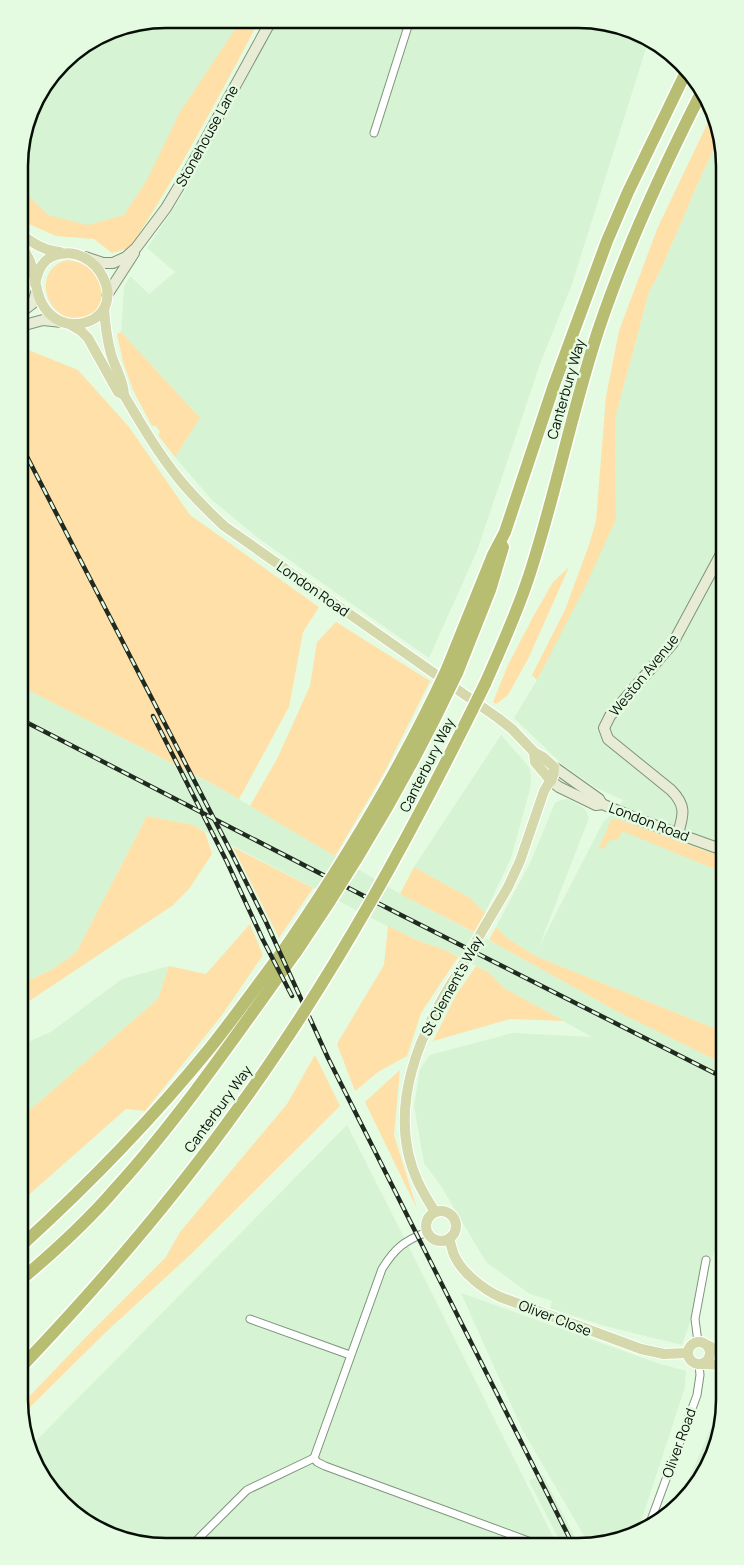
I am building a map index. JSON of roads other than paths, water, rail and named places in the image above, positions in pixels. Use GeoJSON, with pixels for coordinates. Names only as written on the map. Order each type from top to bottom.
{"type":"FeatureCollection","features":[{"type":"Feature","properties":{"kind":"highway","name":"Canterbury Way"},"geometry":{"type":"LineString","coordinates":[[28,1274],[92,1214],[142,1159],[172,1121],[267,982],[360,835],[452,671],[493,555],[505,532],[557,377],[607,242],[628,192],[684,76]]}},
{"type":"Feature","properties":{"kind":"highway","name":"Canterbury Way"},"geometry":{"type":"LineString","coordinates":[[28,1360],[66,1320],[127,1250],[240,1107],[352,934],[388,872],[448,760],[485,684],[513,620],[528,579],[579,395],[608,302],[651,196],[699,98]]}},
{"type":"Feature","properties":{"kind":"highway","name":"Canterbury Way"},"geometry":{"type":"LineString","coordinates":[[28,1239],[89,1182],[145,1122],[267,982]]}},
{"type":"Feature","properties":{"kind":"main road"},"geometry":{"type":"LineString","coordinates":[[28,240],[50,251],[73,252],[95,266],[103,277],[107,289],[104,308],[95,318],[79,324],[67,323],[50,315],[36,287],[28,256]]}},
{"type":"Feature","properties":{"kind":"main road"},"geometry":{"type":"LineString","coordinates":[[36,287],[40,267],[45,261],[52,256],[66,252]]}},
{"type":"Feature","properties":{"kind":"main road","name":"London Road"},"geometry":{"type":"LineString","coordinates":[[104,308],[105,331],[124,388],[124,395]]}},
{"type":"Feature","properties":{"kind":"main road","name":"London Road"},"geometry":{"type":"LineString","coordinates":[[67,323],[85,334],[118,392],[124,395],[161,454],[201,504],[224,526],[498,718],[512,729],[534,752],[543,756],[554,767]]}},
{"type":"Feature","properties":{"kind":"main road","name":"London Road"},"geometry":{"type":"LineString","coordinates":[[534,752],[535,762],[550,781]]}},
{"type":"Feature","properties":{"kind":"main road","name":"St Clement's Way"},"geometry":{"type":"LineString","coordinates":[[435,1212],[417,1182],[412,1166],[406,1128],[406,1098],[412,1065],[418,1047],[435,1012],[508,887],[520,861],[544,791],[553,776],[554,767]]}},
{"type":"Feature","properties":{"kind":"main road"},"geometry":{"type":"LineString","coordinates":[[435,1212],[448,1212],[456,1221],[456,1230],[449,1240],[434,1240],[427,1232],[428,1218],[435,1212]]}},
{"type":"Feature","properties":{"kind":"main road","name":"Oliver Close"},"geometry":{"type":"LineString","coordinates":[[449,1240],[454,1255],[462,1267],[480,1284],[500,1297],[641,1349],[664,1354],[687,1353]]}},
{"type":"Feature","properties":{"kind":"main road"},"geometry":{"type":"LineString","coordinates":[[701,1364],[709,1359],[710,1355],[710,1352],[702,1343]]}},
{"type":"Feature","properties":{"kind":"main road"},"geometry":{"type":"LineString","coordinates":[[716,1350],[702,1343],[689,1346],[687,1353],[689,1360],[695,1364],[716,1365]]}},
{"type":"Feature","properties":{"kind":"street"},"geometry":{"type":"LineString","coordinates":[[374,133],[408,27]]}},
{"type":"Feature","properties":{"kind":"street","name":"Stonehouse Lane"},"geometry":{"type":"LineString","coordinates":[[85,258],[103,263],[113,263],[126,257],[136,248],[166,208],[190,168],[267,28]]}},
{"type":"Feature","properties":{"kind":"street","name":"Stonehouse Lane"},"geometry":{"type":"LineString","coordinates":[[107,295],[132,258],[136,248]]}},
{"type":"Feature","properties":{"kind":"street"},"geometry":{"type":"LineString","coordinates":[[28,307],[33,303],[36,287]]}},
{"type":"Feature","properties":{"kind":"street"},"geometry":{"type":"LineString","coordinates":[[28,324],[43,320],[67,323]]}},
{"type":"Feature","properties":{"kind":"street","name":"Weston Avenue"},"geometry":{"type":"LineString","coordinates":[[678,833],[684,810],[680,799],[672,790],[608,739],[604,728],[610,716],[673,643],[716,563]]}},
{"type":"Feature","properties":{"kind":"street","name":"London Road"},"geometry":{"type":"LineString","coordinates":[[554,767],[599,798],[602,804]]}},
{"type":"Feature","properties":{"kind":"street","name":"London Road"},"geometry":{"type":"LineString","coordinates":[[550,781],[596,805],[602,804],[716,847]]}},
{"type":"Feature","properties":{"kind":"street"},"geometry":{"type":"LineString","coordinates":[[199,1538],[247,1490],[314,1458],[382,1269],[402,1244],[427,1232]]}},
{"type":"Feature","properties":{"kind":"street"},"geometry":{"type":"LineString","coordinates":[[702,1343],[695,1319],[706,1260]]}},
{"type":"Feature","properties":{"kind":"street"},"geometry":{"type":"LineString","coordinates":[[250,1319],[350,1355]]}},
{"type":"Feature","properties":{"kind":"street","name":"Oliver Road"},"geometry":{"type":"LineString","coordinates":[[653,1515],[691,1412],[699,1385],[701,1364]]}},
{"type":"Feature","properties":{"kind":"street"},"geometry":{"type":"LineString","coordinates":[[314,1458],[325,1466],[520,1538]]}},
{"type":"Feature","properties":{"kind":"railway"},"geometry":{"type":"LineString","coordinates":[[28,459],[227,844],[266,922],[328,1058],[569,1538]]}},
{"type":"Feature","properties":{"kind":"railway"},"geometry":{"type":"LineString","coordinates":[[153,716],[292,996]]}},
{"type":"Feature","properties":{"kind":"railway"},"geometry":{"type":"LineString","coordinates":[[28,723],[397,913],[716,1074]]}}]}
